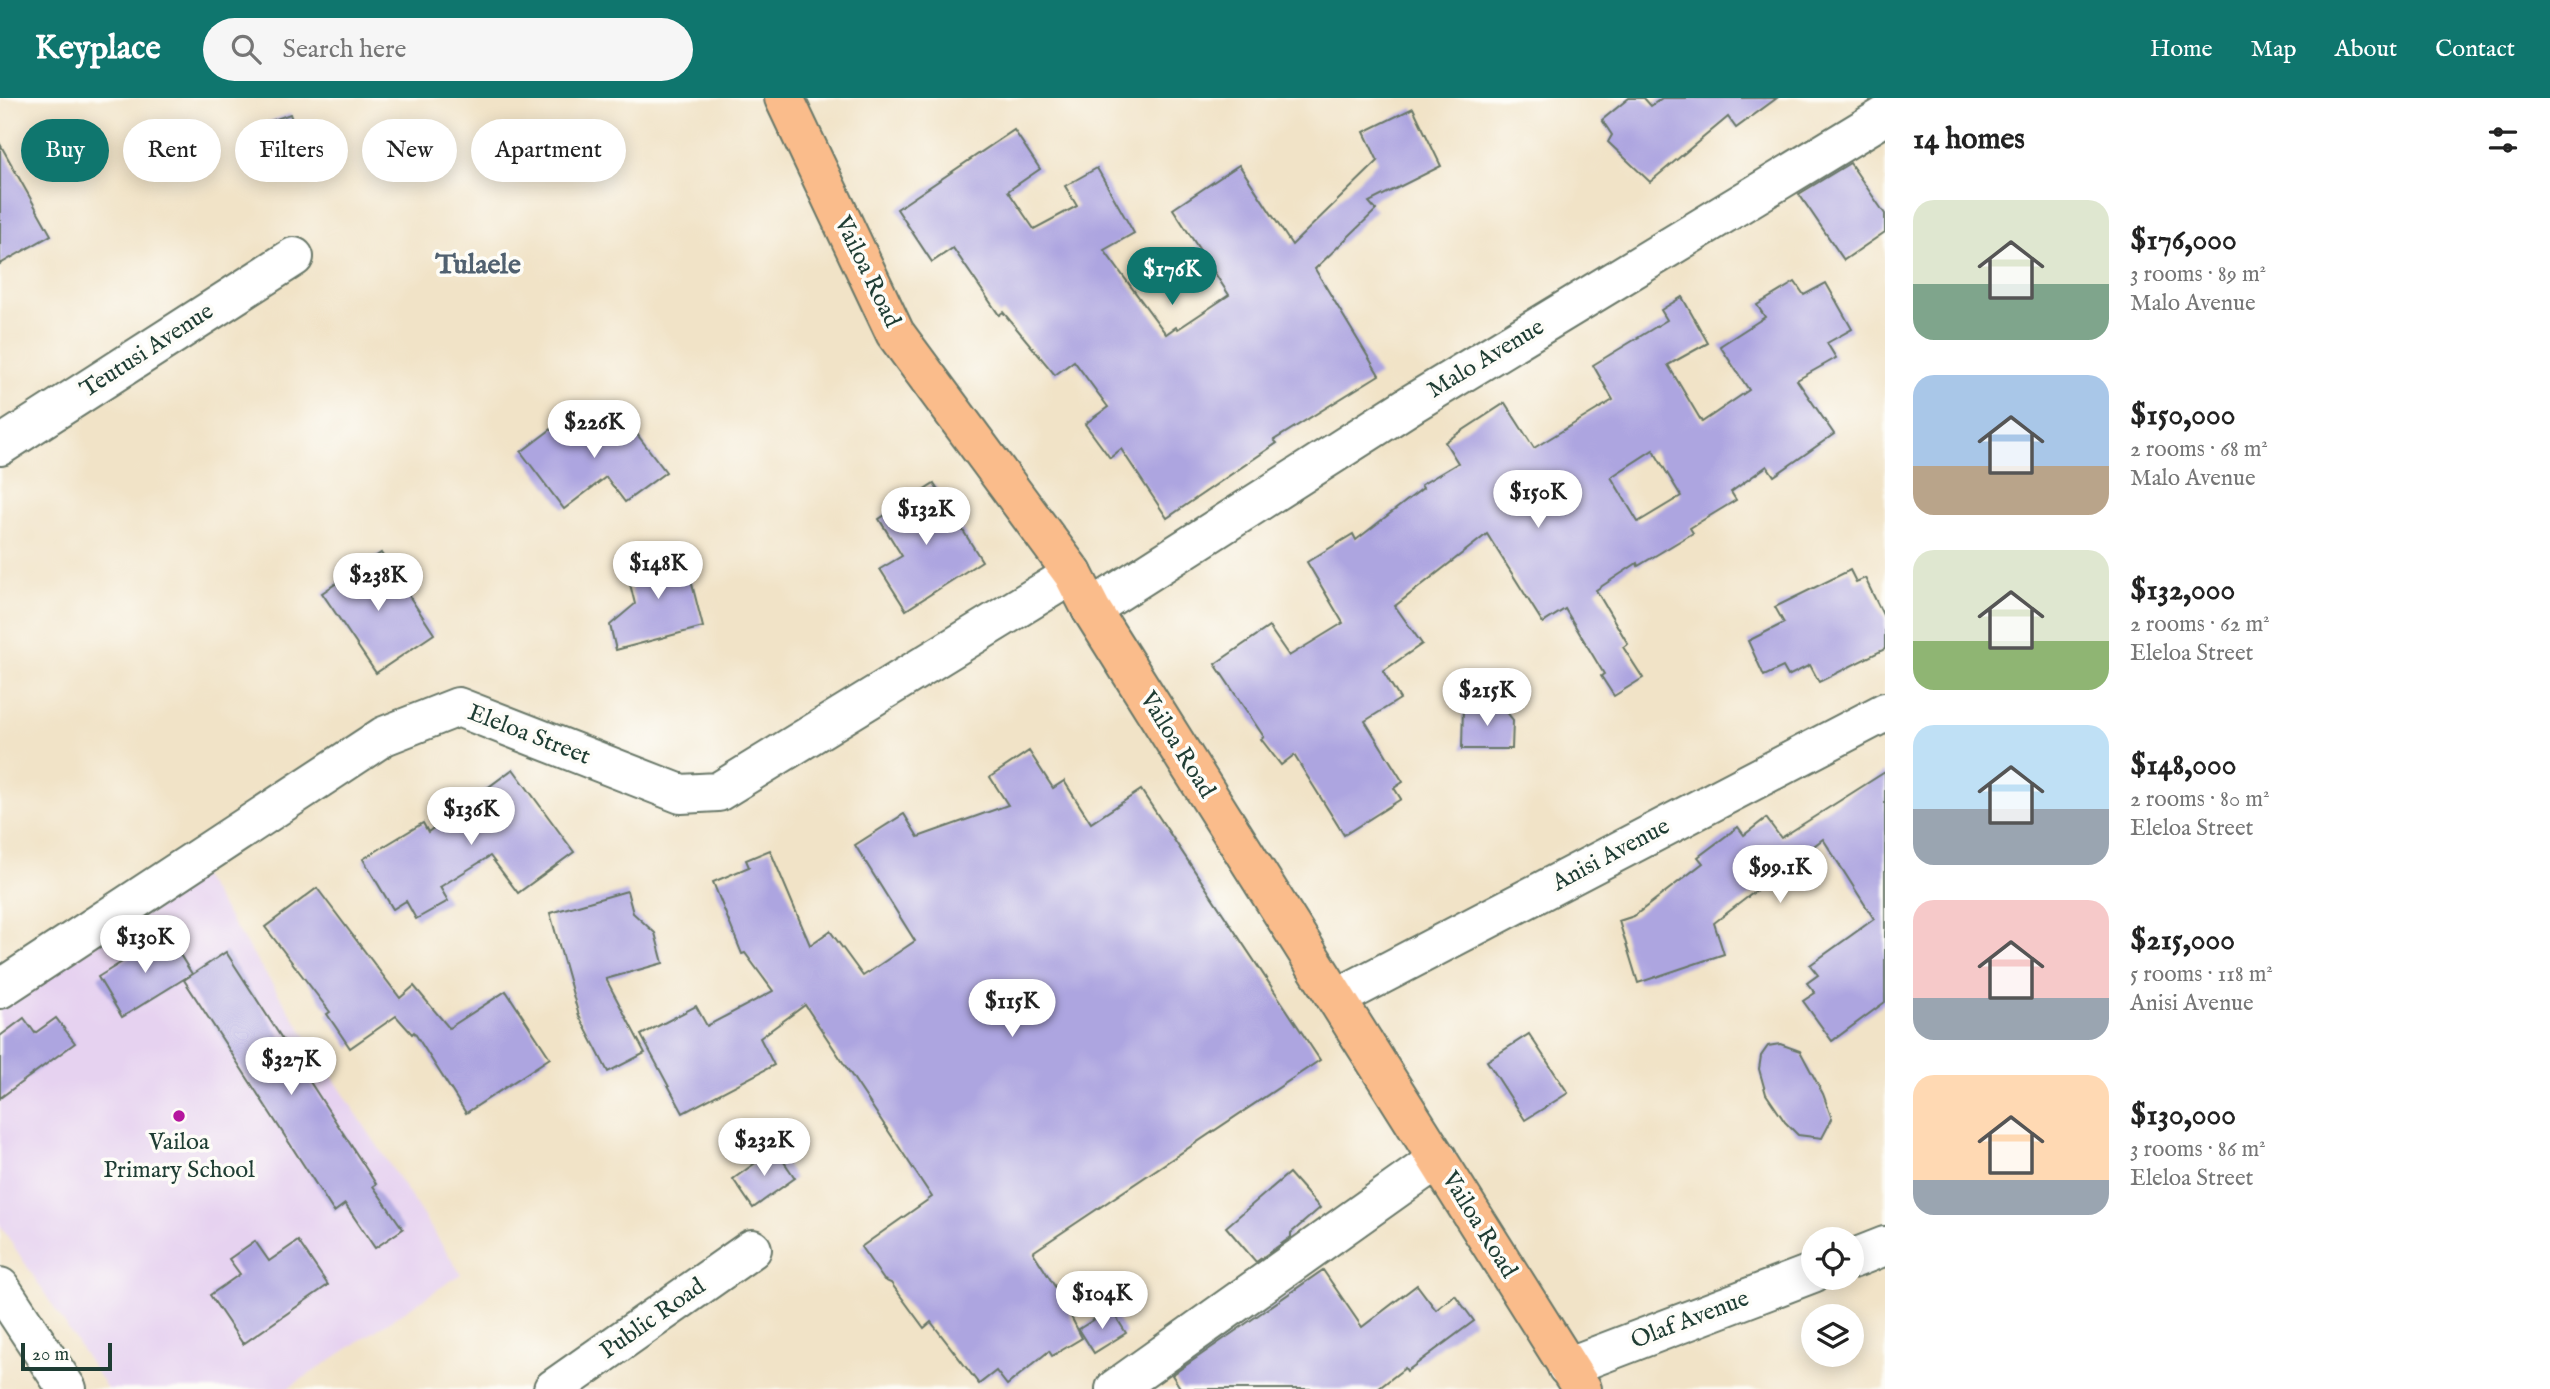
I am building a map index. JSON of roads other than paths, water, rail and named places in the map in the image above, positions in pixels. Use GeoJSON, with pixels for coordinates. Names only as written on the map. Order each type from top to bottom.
{"type":"FeatureCollection","features":[{"type":"Feature","properties":{"kind":"main road","name":"Vailoa Road"},"geometry":{"type":"LineString","coordinates":[[784,98],[895,333],[1073,574],[1091,609],[1575,1378]]}},
{"type":"Feature","properties":{"kind":"street","name":"Malo Avenue"},"geometry":{"type":"LineString","coordinates":[[1091,609],[1413,403],[1885,116]]}},
{"type":"Feature","properties":{"kind":"street","name":"Teutusi Avenue"},"geometry":{"type":"LineString","coordinates":[[0,446],[294,257]]}},
{"type":"Feature","properties":{"kind":"street","name":"Eleloa Street"},"geometry":{"type":"LineString","coordinates":[[0,989],[384,736],[458,707],[681,794],[718,792],[1073,574]]}},
{"type":"Feature","properties":{"kind":"street","name":"Anisi Avenue"},"geometry":{"type":"LineString","coordinates":[[1337,998],[1885,712]]}},
{"type":"Feature","properties":{"kind":"street"},"geometry":{"type":"LineString","coordinates":[[1115,1389],[1438,1159]]}},
{"type":"Feature","properties":{"kind":"street"},"geometry":{"type":"LineString","coordinates":[[1864,1254],[1885,1246]]}},
{"type":"Feature","properties":{"kind":"street","name":"Public Road"},"geometry":{"type":"LineString","coordinates":[[553,1389],[752,1249]]}},
{"type":"Feature","properties":{"kind":"street","name":"Olaf Avenue"},"geometry":{"type":"LineString","coordinates":[[1575,1378],[1801,1278]]}},
{"type":"Feature","properties":{"kind":"street"},"geometry":{"type":"LineString","coordinates":[[0,1287],[66,1389]]}},
{"type":"Feature","properties":{"kind":"place","name":"Vailoa Primary School"},"geometry":{"type":"Point","coordinates":[179,1116]}},
{"type":"Feature","properties":{"kind":"district","name":"Tulaele"},"geometry":{"type":"Point","coordinates":[478,265]}}]}
